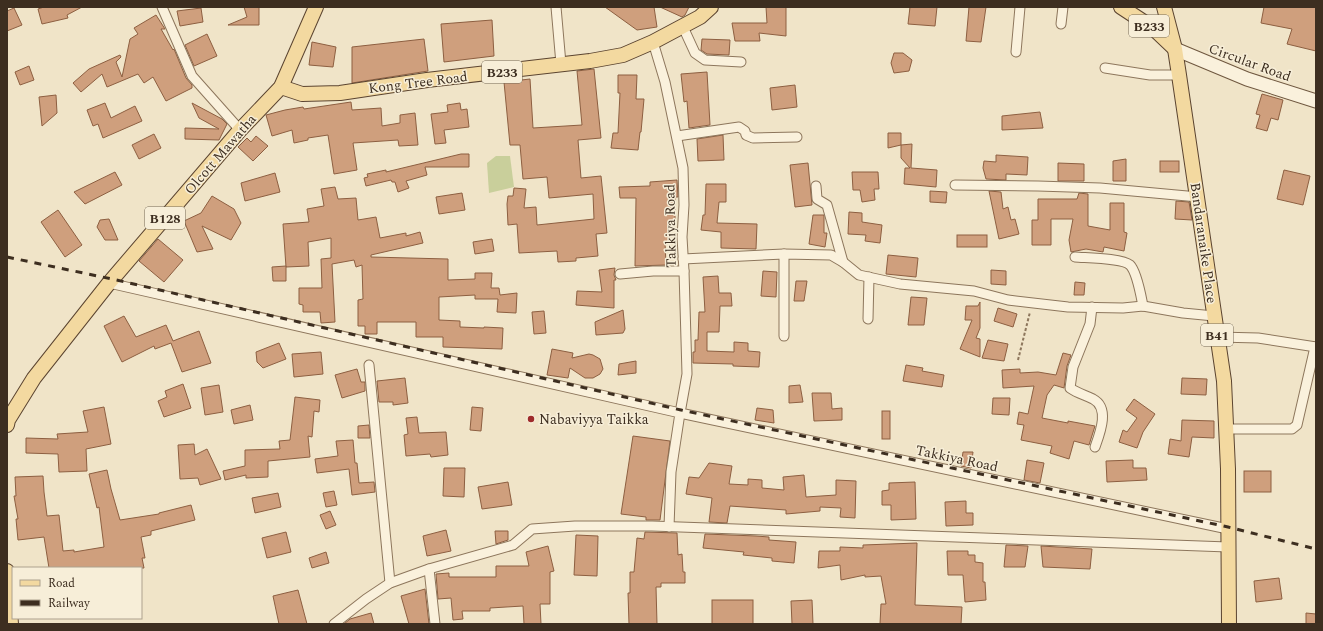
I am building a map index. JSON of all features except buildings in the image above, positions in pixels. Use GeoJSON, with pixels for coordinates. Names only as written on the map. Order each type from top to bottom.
{"type":"FeatureCollection","features":[{"type":"Feature","properties":{"kind":"main road","name":"Olcott Mawatha"},"geometry":{"type":"LineString","coordinates":[[7,422],[34,378],[109,284],[240,130],[281,87],[316,7]]}},
{"type":"Feature","properties":{"kind":"main road","name":"Kong Tree Road"},"geometry":{"type":"LineString","coordinates":[[281,87],[302,94],[340,93],[590,61],[623,54],[652,42],[700,17],[711,7]]}},
{"type":"Feature","properties":{"kind":"main road","name":"B233"},"geometry":{"type":"LineString","coordinates":[[1121,7],[1152,28],[1175,49]]}},
{"type":"Feature","properties":{"kind":"main road","name":"Bandaranaike Place"},"geometry":{"type":"LineString","coordinates":[[1164,7],[1175,49],[1224,381],[1228,469],[1229,624]]}},
{"type":"Feature","properties":{"kind":"main road","name":"Circular Road"},"geometry":{"type":"LineString","coordinates":[[1175,49],[1240,76],[1316,101]]}},
{"type":"Feature","properties":{"kind":"main road"},"geometry":{"type":"LineString","coordinates":[[7,571],[12,624]]}},
{"type":"Feature","properties":{"kind":"street"},"geometry":{"type":"LineString","coordinates":[[162,7],[192,76],[240,130]]}},
{"type":"Feature","properties":{"kind":"street"},"geometry":{"type":"LineString","coordinates":[[556,7],[561,64]]}},
{"type":"Feature","properties":{"kind":"street"},"geometry":{"type":"LineString","coordinates":[[1016,52],[1020,7]]}},
{"type":"Feature","properties":{"kind":"street"},"geometry":{"type":"LineString","coordinates":[[1061,24],[1063,7]]}},
{"type":"Feature","properties":{"kind":"street"},"geometry":{"type":"LineString","coordinates":[[683,27],[694,53],[705,60],[741,62]]}},
{"type":"Feature","properties":{"kind":"street","name":"Takkiya Road"},"geometry":{"type":"LineString","coordinates":[[652,42],[666,82],[683,168],[684,205],[682,237],[687,374],[670,472],[669,527]]}},
{"type":"Feature","properties":{"kind":"street"},"geometry":{"type":"LineString","coordinates":[[1105,68],[1150,75],[1179,75]]}},
{"type":"Feature","properties":{"kind":"street"},"geometry":{"type":"LineString","coordinates":[[677,136],[739,127],[745,130],[746,135],[753,138],[796,137]]}},
{"type":"Feature","properties":{"kind":"street"},"geometry":{"type":"LineString","coordinates":[[816,186],[817,199],[827,205],[843,262]]}},
{"type":"Feature","properties":{"kind":"street"},"geometry":{"type":"LineString","coordinates":[[955,186],[1079,187],[1198,197]]}},
{"type":"Feature","properties":{"kind":"street"},"geometry":{"type":"LineString","coordinates":[[784,254],[784,336]]}},
{"type":"Feature","properties":{"kind":"street"},"geometry":{"type":"LineString","coordinates":[[683,258],[784,254],[831,255],[843,262],[859,275],[900,284],[974,291],[1008,300],[1068,307],[1123,308],[1143,306],[1184,313],[1214,316]]}},
{"type":"Feature","properties":{"kind":"street"},"geometry":{"type":"LineString","coordinates":[[1075,257],[1122,261],[1130,265],[1134,272],[1143,306]]}},
{"type":"Feature","properties":{"kind":"street"},"geometry":{"type":"LineString","coordinates":[[620,274],[653,271],[684,271]]}},
{"type":"Feature","properties":{"kind":"street"},"geometry":{"type":"LineString","coordinates":[[868,319],[869,276]]}},
{"type":"Feature","properties":{"kind":"street"},"geometry":{"type":"LineString","coordinates":[[109,284],[680,413]]}},
{"type":"Feature","properties":{"kind":"street"},"geometry":{"type":"LineString","coordinates":[[1092,308],[1090,324],[1073,367],[1070,388],[1094,399],[1100,404],[1102,412],[1102,429],[1095,448]]}},
{"type":"Feature","properties":{"kind":"street"},"geometry":{"type":"LineString","coordinates":[[1218,337],[1258,338],[1315,347],[1297,425],[1289,430],[1226,428]]}},
{"type":"Feature","properties":{"kind":"street"},"geometry":{"type":"LineString","coordinates":[[370,365],[390,583]]}},
{"type":"Feature","properties":{"kind":"street","name":"Takkiya Road"},"geometry":{"type":"LineString","coordinates":[[680,413],[1228,530]]}},
{"type":"Feature","properties":{"kind":"street"},"geometry":{"type":"LineString","coordinates":[[334,624],[366,599],[390,583],[428,570],[513,545],[532,529],[575,526],[669,527],[1228,547]]}},
{"type":"Feature","properties":{"kind":"street"},"geometry":{"type":"LineString","coordinates":[[428,570],[435,624]]}},
{"type":"Feature","properties":{"kind":"path"},"geometry":{"type":"LineString","coordinates":[[1018,360],[1032,303]]}},
{"type":"Feature","properties":{"kind":"green space"},"geometry":{"type":"Polygon","coordinates":[[[496,156],[510,156],[514,187],[489,193],[487,163],[496,156]]]}},
{"type":"Feature","properties":{"kind":"railway"},"geometry":{"type":"LineString","coordinates":[[7,257],[112,279],[681,410],[1228,527],[1316,549]]}},
{"type":"Feature","properties":{"kind":"place","name":"Nabaviyya Taikka"},"geometry":{"type":"Point","coordinates":[531,419]}}]}
